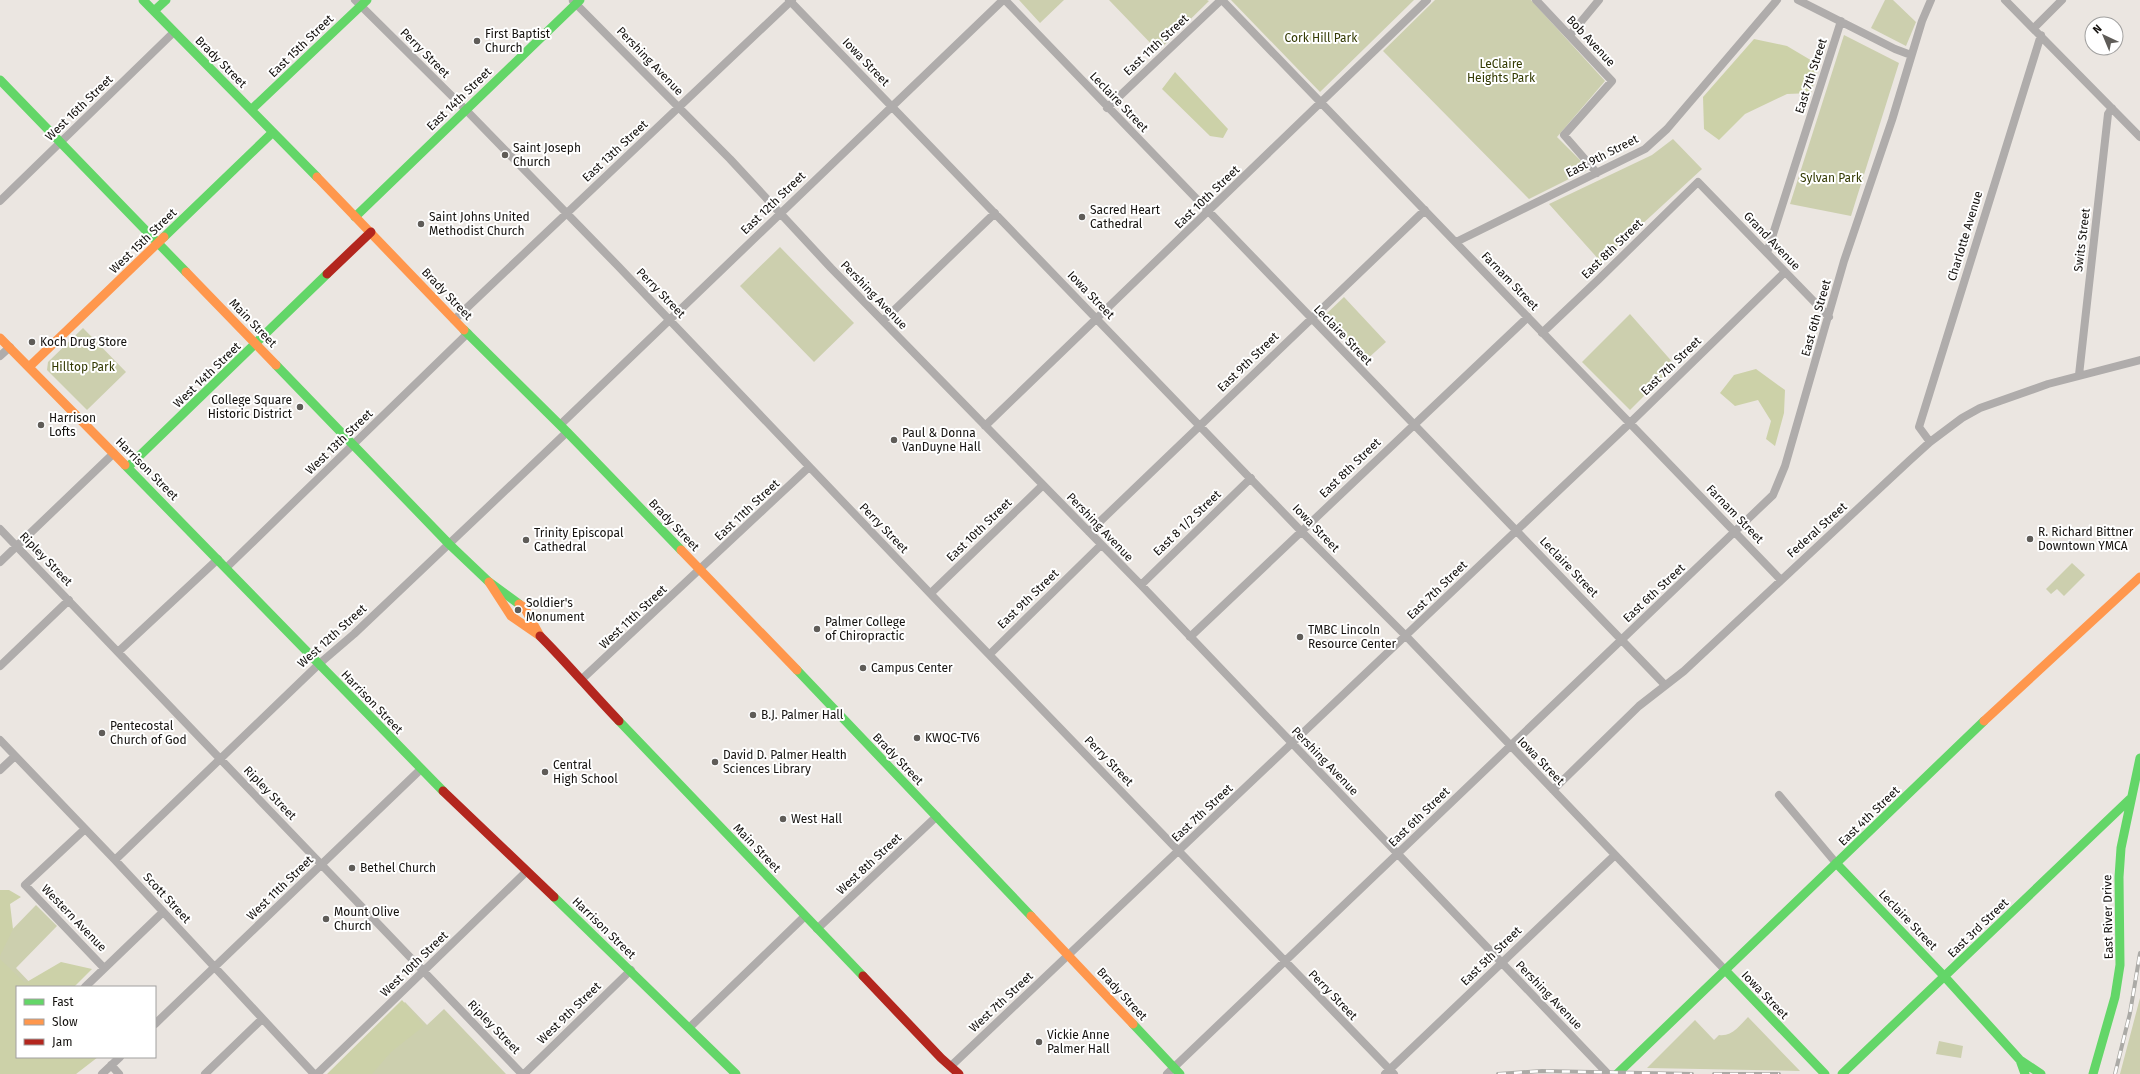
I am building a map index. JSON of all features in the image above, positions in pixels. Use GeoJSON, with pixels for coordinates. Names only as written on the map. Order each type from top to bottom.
{"type":"FeatureCollection","features":[{"type":"Feature","properties":{"kind":"main road","name":"Brady Street"},"geometry":{"type":"LineString","coordinates":[[143,0],[252,109],[454,320],[567,432],[937,816],[1177,1071]]}},
{"type":"Feature","properties":{"kind":"main road"},"geometry":{"type":"LineString","coordinates":[[154,11],[166,0]]}},
{"type":"Feature","properties":{"kind":"main road","name":"East 14th Street"},"geometry":{"type":"LineString","coordinates":[[355,217],[576,1]]}},
{"type":"Feature","properties":{"kind":"main road","name":"East 15th Street"},"geometry":{"type":"LineString","coordinates":[[252,109],[361,2]]}},
{"type":"Feature","properties":{"kind":"main road","name":"Main Street"},"geometry":{"type":"LineString","coordinates":[[0,80],[62,142],[449,544],[489,582],[524,607],[540,636]]}},
{"type":"Feature","properties":{"kind":"main road","name":"West 15th Street"},"geometry":{"type":"LineString","coordinates":[[29,367],[273,132]]}},
{"type":"Feature","properties":{"kind":"main road","name":"West 14th Street"},"geometry":{"type":"LineString","coordinates":[[128,467],[371,232]]}},
{"type":"Feature","properties":{"kind":"main road","name":"Harrison Street"},"geometry":{"type":"LineString","coordinates":[[0,338],[218,559],[421,769],[690,1027],[734,1073]]}},
{"type":"Feature","properties":{"kind":"main road","name":"East 4th Street"},"geometry":{"type":"LineString","coordinates":[[1617,1074],[1726,971],[1997,709],[2140,577]]}},
{"type":"Feature","properties":{"kind":"main road","name":"Main Street"},"geometry":{"type":"LineString","coordinates":[[489,582],[511,616],[540,636],[582,680],[589,690],[817,929],[941,1058],[959,1074]]}},
{"type":"Feature","properties":{"kind":"main road","name":"East River Drive"},"geometry":{"type":"LineString","coordinates":[[2092,1074],[2113,1004],[2120,965],[2118,876],[2121,848],[2130,799],[2140,758]]}},
{"type":"Feature","properties":{"kind":"main road","name":"East 3rd Street"},"geometry":{"type":"LineString","coordinates":[[1842,1074],[2130,799]]}},
{"type":"Feature","properties":{"kind":"main road","name":"Leclaire Street"},"geometry":{"type":"LineString","coordinates":[[1836,863],[1944,976],[2020,1060],[2041,1074]]}},
{"type":"Feature","properties":{"kind":"main road","name":"Iowa Street"},"geometry":{"type":"LineString","coordinates":[[1726,971],[1824,1074]]}},
{"type":"Feature","properties":{"kind":"main road"},"geometry":{"type":"LineString","coordinates":[[2020,1060],[2025,1074]]}},
{"type":"Feature","properties":{"kind":"street","name":"Iowa Street"},"geometry":{"type":"LineString","coordinates":[[791,0],[1301,531],[1406,636],[1726,971]]}},
{"type":"Feature","properties":{"kind":"street","name":"East 13th Street"},"geometry":{"type":"LineString","coordinates":[[454,320],[791,0]]}},
{"type":"Feature","properties":{"kind":"street","name":"East 12th Street"},"geometry":{"type":"LineString","coordinates":[[560,425],[1004,0]]}},
{"type":"Feature","properties":{"kind":"street","name":"Leclaire Street"},"geometry":{"type":"LineString","coordinates":[[1004,0],[1665,685]]}},
{"type":"Feature","properties":{"kind":"street","name":"East 11th Street"},"geometry":{"type":"LineString","coordinates":[[1107,108],[1222,0]]}},
{"type":"Feature","properties":{"kind":"street","name":"Farnam Street"},"geometry":{"type":"LineString","coordinates":[[1222,0],[1322,102],[1542,333],[1780,579]]}},
{"type":"Feature","properties":{"kind":"street","name":"East 10th Street"},"geometry":{"type":"LineString","coordinates":[[986,426],[1427,0]]}},
{"type":"Feature","properties":{"kind":"street","name":"Bob Avenue"},"geometry":{"type":"LineString","coordinates":[[1536,0],[1612,81],[1564,135],[1598,172]]}},
{"type":"Feature","properties":{"kind":"street"},"geometry":{"type":"LineString","coordinates":[[1570,35],[1599,0]]}},
{"type":"Feature","properties":{"kind":"street","name":"East 9th Street"},"geometry":{"type":"LineString","coordinates":[[1456,242],[1645,149],[1667,129],[1777,0]]}},
{"type":"Feature","properties":{"kind":"street"},"geometry":{"type":"LineString","coordinates":[[1798,0],[1895,49],[1910,55]]}},
{"type":"Feature","properties":{"kind":"street","name":"East 6th Street"},"geometry":{"type":"LineString","coordinates":[[1167,1074],[1177,1071],[1285,962],[1773,495],[1779,484],[1829,317],[1844,261],[1892,120],[1910,55],[1926,10],[1932,0]]}},
{"type":"Feature","properties":{"kind":"street"},"geometry":{"type":"LineString","coordinates":[[2005,0],[2140,137]]}},
{"type":"Feature","properties":{"kind":"street"},"geometry":{"type":"LineString","coordinates":[[2034,28],[2062,0]]}},
{"type":"Feature","properties":{"kind":"street","name":"Pershing Avenue"},"geometry":{"type":"LineString","coordinates":[[576,1],[678,108],[730,159],[779,214],[1102,545],[1608,1074]]}},
{"type":"Feature","properties":{"kind":"street","name":"Perry Street"},"geometry":{"type":"LineString","coordinates":[[361,2],[670,319],[1390,1072]]}},
{"type":"Feature","properties":{"kind":"street","name":"East 7th Street"},"geometry":{"type":"LineString","coordinates":[[1767,253],[1841,21]]}},
{"type":"Feature","properties":{"kind":"street","name":"West 16th Street"},"geometry":{"type":"LineString","coordinates":[[0,201],[174,32]]}},
{"type":"Feature","properties":{"kind":"street","name":"Charlotte Avenue"},"geometry":{"type":"LineString","coordinates":[[1930,442],[1919,427],[2040,35]]}},
{"type":"Feature","properties":{"kind":"street","name":"Swits Street"},"geometry":{"type":"LineString","coordinates":[[2079,375],[2108,114],[2112,108]]}},
{"type":"Feature","properties":{"kind":"street","name":"Grand Avenue"},"geometry":{"type":"LineString","coordinates":[[1698,182],[1829,317]]}},
{"type":"Feature","properties":{"kind":"street","name":"East 8th Street"},"geometry":{"type":"LineString","coordinates":[[1542,333],[1698,182]]}},
{"type":"Feature","properties":{"kind":"street","name":"East 9th Street"},"geometry":{"type":"LineString","coordinates":[[1089,532],[1425,210]]}},
{"type":"Feature","properties":{"kind":"street"},"geometry":{"type":"LineString","coordinates":[[883,321],[996,213]]}},
{"type":"Feature","properties":{"kind":"street","name":"East 7th Street"},"geometry":{"type":"LineString","coordinates":[[1069,955],[1630,423],[1785,272]]}},
{"type":"Feature","properties":{"kind":"street","name":"East 8th Street"},"geometry":{"type":"LineString","coordinates":[[1190,637],[1413,424],[1528,317]]}},
{"type":"Feature","properties":{"kind":"street","name":"West 13th Street"},"geometry":{"type":"LineString","coordinates":[[226,568],[468,334]]}},
{"type":"Feature","properties":{"kind":"street"},"geometry":{"type":"LineString","coordinates":[[0,356],[10,347]]}},
{"type":"Feature","properties":{"kind":"street","name":"Federal Street"},"geometry":{"type":"LineString","coordinates":[[1553,790],[1639,706],[1684,671],[1780,579],[1930,442],[1962,418],[1980,408],[2048,384],[2140,360]]}},
{"type":"Feature","properties":{"kind":"street","name":"West 12th Street"},"geometry":{"type":"LineString","coordinates":[[115,860],[319,664],[354,634],[567,432]]}},
{"type":"Feature","properties":{"kind":"street"},"geometry":{"type":"LineString","coordinates":[[0,562],[114,453]]}},
{"type":"Feature","properties":{"kind":"street","name":"East 11th Street"},"geometry":{"type":"LineString","coordinates":[[700,570],[810,467]]}},
{"type":"Feature","properties":{"kind":"street","name":"East 8 1/2 Street"},"geometry":{"type":"LineString","coordinates":[[1140,585],[1250,478]]}},
{"type":"Feature","properties":{"kind":"street","name":"East 10th Street"},"geometry":{"type":"LineString","coordinates":[[931,593],[1043,485]]}},
{"type":"Feature","properties":{"kind":"street","name":"Ripley Street"},"geometry":{"type":"LineString","coordinates":[[0,529],[523,1074]]}},
{"type":"Feature","properties":{"kind":"street","name":"East 9th Street"},"geometry":{"type":"LineString","coordinates":[[990,654],[1102,545]]}},
{"type":"Feature","properties":{"kind":"street"},"geometry":{"type":"LineString","coordinates":[[118,652],[218,559]]}},
{"type":"Feature","properties":{"kind":"street","name":"West 11th Street"},"geometry":{"type":"LineString","coordinates":[[582,680],[700,570]]}},
{"type":"Feature","properties":{"kind":"street"},"geometry":{"type":"LineString","coordinates":[[0,666],[69,600]]}},
{"type":"Feature","properties":{"kind":"street","name":"Scott Street"},"geometry":{"type":"LineString","coordinates":[[0,740],[115,860],[262,1019],[316,1074]]}},
{"type":"Feature","properties":{"kind":"street"},"geometry":{"type":"LineString","coordinates":[[0,770],[15,756]]}},
{"type":"Feature","properties":{"kind":"street","name":"West 11th Street"},"geometry":{"type":"LineString","coordinates":[[156,1023],[421,769]]}},
{"type":"Feature","properties":{"kind":"street","name":"Leclaire Street"},"geometry":{"type":"LineString","coordinates":[[1779,795],[1836,863]]}},
{"type":"Feature","properties":{"kind":"street","name":"West 8th Street"},"geometry":{"type":"LineString","coordinates":[[817,929],[937,816]]}},
{"type":"Feature","properties":{"kind":"street","name":"Western Avenue"},"geometry":{"type":"LineString","coordinates":[[84,829],[25,885],[104,968]]}},
{"type":"Feature","properties":{"kind":"street","name":"East 5th Street"},"geometry":{"type":"LineString","coordinates":[[1390,1072],[1501,963],[1615,855]]}},
{"type":"Feature","properties":{"kind":"street","name":"West 10th Street"},"geometry":{"type":"LineString","coordinates":[[316,1074],[527,871]]}},
{"type":"Feature","properties":{"kind":"street"},"geometry":{"type":"LineString","coordinates":[[86,986],[163,912]]}},
{"type":"Feature","properties":{"kind":"street"},"geometry":{"type":"LineString","coordinates":[[690,1027],[805,916]]}},
{"type":"Feature","properties":{"kind":"street","name":"West 7th Street"},"geometry":{"type":"LineString","coordinates":[[951,1066],[1069,955]]}},
{"type":"Feature","properties":{"kind":"street","name":"West 9th Street"},"geometry":{"type":"LineString","coordinates":[[523,1074],[631,970]]}},
{"type":"Feature","properties":{"kind":"street"},"geometry":{"type":"LineString","coordinates":[[205,1074],[262,1019]]}},
{"type":"Feature","properties":{"kind":"street"},"geometry":{"type":"LineString","coordinates":[[102,1074],[119,1058]]}},
{"type":"Feature","properties":{"kind":"street"},"geometry":{"type":"LineString","coordinates":[[111,1065],[119,1074]]}},
{"type":"Feature","properties":{"kind":"green space"},"geometry":{"type":"Polygon","coordinates":[[[1019,0],[1064,0],[1040,23],[1019,0]]]}},
{"type":"Feature","properties":{"kind":"green space"},"geometry":{"type":"Polygon","coordinates":[[[1109,0],[1207,0],[1209,1],[1158,51],[1109,0]]]}},
{"type":"Feature","properties":{"kind":"green space","name":"Cork Hill Park"},"geometry":{"type":"Polygon","coordinates":[[[1231,0],[1414,0],[1320,92],[1231,0]]]}},
{"type":"Feature","properties":{"kind":"green space","name":"LeClaire Heights Park"},"geometry":{"type":"Polygon","coordinates":[[[1435,0],[1531,0],[1605,81],[1557,137],[1589,169],[1529,199],[1383,51],[1435,0]]]}},
{"type":"Feature","properties":{"kind":"green space"},"geometry":{"type":"Polygon","coordinates":[[[1885,0],[1893,0],[1916,22],[1906,46],[1871,28],[1885,0]]]}},
{"type":"Feature","properties":{"kind":"green space","name":"Sylvan Park"},"geometry":{"type":"Polygon","coordinates":[[[1844,35],[1899,63],[1851,216],[1790,204],[1844,35]]]}},
{"type":"Feature","properties":{"kind":"green space"},"geometry":{"type":"Polygon","coordinates":[[[1754,39],[1787,46],[1819,65],[1811,93],[1787,94],[1745,114],[1719,140],[1704,129],[1703,97],[1754,39]]]}},
{"type":"Feature","properties":{"kind":"green space"},"geometry":{"type":"Polygon","coordinates":[[[1175,72],[1228,129],[1223,138],[1210,136],[1162,89],[1175,72]]]}},
{"type":"Feature","properties":{"kind":"green space"},"geometry":{"type":"Polygon","coordinates":[[[1673,139],[1702,169],[1601,262],[1549,204],[1652,155],[1673,139]]]}},
{"type":"Feature","properties":{"kind":"green space"},"geometry":{"type":"Polygon","coordinates":[[[780,247],[854,323],[814,362],[740,286],[780,247]]]}},
{"type":"Feature","properties":{"kind":"green space"},"geometry":{"type":"Polygon","coordinates":[[[1344,297],[1386,342],[1365,361],[1324,316],[1344,297]]]}},
{"type":"Feature","properties":{"kind":"green space"},"geometry":{"type":"Polygon","coordinates":[[[1630,314],[1675,365],[1630,410],[1582,362],[1630,314]]]}},
{"type":"Feature","properties":{"kind":"green space","name":"Hilltop Park"},"geometry":{"type":"Polygon","coordinates":[[[83,328],[126,372],[87,410],[47,370],[48,362],[83,328]]]}},
{"type":"Feature","properties":{"kind":"green space"},"geometry":{"type":"Polygon","coordinates":[[[1756,369],[1785,390],[1784,413],[1775,446],[1766,439],[1771,421],[1758,400],[1735,406],[1720,393],[1734,375],[1756,369]]]}},
{"type":"Feature","properties":{"kind":"green space"},"geometry":{"type":"Polygon","coordinates":[[[2072,563],[2085,575],[2064,596],[2057,589],[2051,594],[2046,589],[2072,563]]]}},
{"type":"Feature","properties":{"kind":"green space"},"geometry":{"type":"Polygon","coordinates":[[[0,890],[9,890],[21,897],[10,904],[13,929],[0,956],[0,890]]]}},
{"type":"Feature","properties":{"kind":"green space"},"geometry":{"type":"Polygon","coordinates":[[[36,905],[57,926],[16,968],[33,986],[16,986],[16,989],[0,1026],[0,932],[5,937],[36,905]]]}},
{"type":"Feature","properties":{"kind":"green space"},"geometry":{"type":"Polygon","coordinates":[[[0,959],[25,983],[61,962],[92,969],[75,986],[16,986],[16,1058],[97,1058],[76,1074],[0,1074],[0,959]]]}},
{"type":"Feature","properties":{"kind":"green space"},"geometry":{"type":"Polygon","coordinates":[[[2140,998],[2140,1074],[2120,1074],[2140,998]]]}},
{"type":"Feature","properties":{"kind":"green space"},"geometry":{"type":"Polygon","coordinates":[[[402,1000],[424,1026],[391,1052],[372,1074],[327,1074],[402,1000]]]}},
{"type":"Feature","properties":{"kind":"green space"},"geometry":{"type":"Polygon","coordinates":[[[405,1002],[427,1025],[444,1009],[506,1074],[331,1074],[405,1002]]]}},
{"type":"Feature","properties":{"kind":"green space"},"geometry":{"type":"Polygon","coordinates":[[[1748,1017],[1800,1071],[1647,1068],[1695,1020],[1714,1040],[1719,1035],[1732,1032],[1748,1017]]]}},
{"type":"Feature","properties":{"kind":"green space"},"geometry":{"type":"Polygon","coordinates":[[[1939,1041],[1963,1046],[1961,1058],[1936,1054],[1939,1041]]]}},
{"type":"Feature","properties":{"kind":"railway"},"geometry":{"type":"LineString","coordinates":[[2115,1074],[2130,1013],[2140,953]]}},
{"type":"Feature","properties":{"kind":"railway"},"geometry":{"type":"LineString","coordinates":[[1498,1074],[1542,1071],[1692,1074]]}},
{"type":"Feature","properties":{"kind":"railway"},"geometry":{"type":"LineString","coordinates":[[1714,1074],[1779,1074]]}},
{"type":"Feature","properties":{"kind":"traffic: fast"},"geometry":{"type":"LineString","coordinates":[[143,0],[317,177]]}},
{"type":"Feature","properties":{"kind":"traffic: fast"},"geometry":{"type":"LineString","coordinates":[[154,11],[166,0]]}},
{"type":"Feature","properties":{"kind":"traffic: fast"},"geometry":{"type":"LineString","coordinates":[[252,109],[367,0]]}},
{"type":"Feature","properties":{"kind":"traffic: fast"},"geometry":{"type":"LineString","coordinates":[[355,217],[580,0]]}},
{"type":"Feature","properties":{"kind":"traffic: fast"},"geometry":{"type":"LineString","coordinates":[[0,80],[186,272]]}},
{"type":"Feature","properties":{"kind":"traffic: fast"},"geometry":{"type":"LineString","coordinates":[[164,237],[273,132]]}},
{"type":"Feature","properties":{"kind":"traffic: fast"},"geometry":{"type":"LineString","coordinates":[[128,467],[327,274]]}},
{"type":"Feature","properties":{"kind":"traffic: fast"},"geometry":{"type":"LineString","coordinates":[[464,330],[567,432],[681,550]]}},
{"type":"Feature","properties":{"kind":"traffic: fast"},"geometry":{"type":"LineString","coordinates":[[276,365],[449,544],[489,582],[519,604]]}},
{"type":"Feature","properties":{"kind":"traffic: fast"},"geometry":{"type":"LineString","coordinates":[[125,465],[443,791]]}},
{"type":"Feature","properties":{"kind":"traffic: fast"},"geometry":{"type":"LineString","coordinates":[[797,670],[1031,916]]}},
{"type":"Feature","properties":{"kind":"traffic: fast"},"geometry":{"type":"LineString","coordinates":[[619,721],[863,976]]}},
{"type":"Feature","properties":{"kind":"traffic: fast"},"geometry":{"type":"LineString","coordinates":[[1617,1074],[1984,721]]}},
{"type":"Feature","properties":{"kind":"traffic: fast"},"geometry":{"type":"LineString","coordinates":[[2093,1074],[2115,997],[2120,965],[2119,877],[2121,848],[2140,758]]}},
{"type":"Feature","properties":{"kind":"traffic: fast"},"geometry":{"type":"LineString","coordinates":[[1842,1074],[2130,799]]}},
{"type":"Feature","properties":{"kind":"traffic: fast"},"geometry":{"type":"LineString","coordinates":[[1836,863],[1944,976],[2020,1060],[2041,1074]]}},
{"type":"Feature","properties":{"kind":"traffic: fast"},"geometry":{"type":"LineString","coordinates":[[554,897],[736,1074]]}},
{"type":"Feature","properties":{"kind":"traffic: fast"},"geometry":{"type":"LineString","coordinates":[[1726,971],[1825,1074]]}},
{"type":"Feature","properties":{"kind":"traffic: fast"},"geometry":{"type":"LineString","coordinates":[[1133,1024],[1180,1074]]}},
{"type":"Feature","properties":{"kind":"traffic: fast"},"geometry":{"type":"LineString","coordinates":[[2020,1060],[2025,1074]]}},
{"type":"Feature","properties":{"kind":"traffic: slow"},"geometry":{"type":"LineString","coordinates":[[317,177],[464,330]]}},
{"type":"Feature","properties":{"kind":"traffic: slow"},"geometry":{"type":"LineString","coordinates":[[29,367],[164,237]]}},
{"type":"Feature","properties":{"kind":"traffic: slow"},"geometry":{"type":"LineString","coordinates":[[186,272],[276,365]]}},
{"type":"Feature","properties":{"kind":"traffic: slow"},"geometry":{"type":"LineString","coordinates":[[0,338],[125,465]]}},
{"type":"Feature","properties":{"kind":"traffic: slow"},"geometry":{"type":"LineString","coordinates":[[681,550],[797,670]]}},
{"type":"Feature","properties":{"kind":"traffic: slow"},"geometry":{"type":"LineString","coordinates":[[1984,721],[2140,577]]}},
{"type":"Feature","properties":{"kind":"traffic: slow"},"geometry":{"type":"LineString","coordinates":[[489,582],[511,616],[540,636],[524,607],[519,604]]}},
{"type":"Feature","properties":{"kind":"traffic: slow"},"geometry":{"type":"LineString","coordinates":[[1031,916],[1133,1024]]}},
{"type":"Feature","properties":{"kind":"traffic: jam"},"geometry":{"type":"LineString","coordinates":[[327,274],[371,232]]}},
{"type":"Feature","properties":{"kind":"traffic: jam"},"geometry":{"type":"LineString","coordinates":[[540,636],[619,721]]}},
{"type":"Feature","properties":{"kind":"traffic: jam"},"geometry":{"type":"LineString","coordinates":[[443,791],[554,897]]}},
{"type":"Feature","properties":{"kind":"traffic: jam"},"geometry":{"type":"LineString","coordinates":[[863,976],[941,1058],[959,1074]]}},
{"type":"Feature","properties":{"kind":"place","name":"First Baptist Church"},"geometry":{"type":"Point","coordinates":[477,41]}},
{"type":"Feature","properties":{"kind":"place","name":"Saint Joseph Church"},"geometry":{"type":"Point","coordinates":[505,155]}},
{"type":"Feature","properties":{"kind":"place","name":"Sacred Heart Cathedral"},"geometry":{"type":"Point","coordinates":[1082,217]}},
{"type":"Feature","properties":{"kind":"place","name":"Saint Johns United Methodist Church"},"geometry":{"type":"Point","coordinates":[421,224]}},
{"type":"Feature","properties":{"kind":"place","name":"Koch Drug Store"},"geometry":{"type":"Point","coordinates":[32,342]}},
{"type":"Feature","properties":{"kind":"place","name":"College Square Historic District"},"geometry":{"type":"Point","coordinates":[300,407]}},
{"type":"Feature","properties":{"kind":"place","name":"Harrison Lofts"},"geometry":{"type":"Point","coordinates":[41,425]}},
{"type":"Feature","properties":{"kind":"place","name":"Paul & Donna VanDuyne Hall"},"geometry":{"type":"Point","coordinates":[894,440]}},
{"type":"Feature","properties":{"kind":"place","name":"R. Richard Bittner Downtown YMCA"},"geometry":{"type":"Point","coordinates":[2030,539]}},
{"type":"Feature","properties":{"kind":"place","name":"Trinity Episcopal Cathedral"},"geometry":{"type":"Point","coordinates":[526,540]}},
{"type":"Feature","properties":{"kind":"place","name":"Soldier's Monument"},"geometry":{"type":"Point","coordinates":[518,610]}},
{"type":"Feature","properties":{"kind":"place","name":"Palmer College of Chiropractic"},"geometry":{"type":"Point","coordinates":[817,629]}},
{"type":"Feature","properties":{"kind":"place","name":"TMBC Lincoln Resource Center"},"geometry":{"type":"Point","coordinates":[1300,637]}},
{"type":"Feature","properties":{"kind":"place","name":"Campus Center"},"geometry":{"type":"Point","coordinates":[863,668]}},
{"type":"Feature","properties":{"kind":"place","name":"B.J. Palmer Hall"},"geometry":{"type":"Point","coordinates":[753,715]}},
{"type":"Feature","properties":{"kind":"place","name":"Pentecostal Church of God"},"geometry":{"type":"Point","coordinates":[102,733]}},
{"type":"Feature","properties":{"kind":"place","name":"KWQC-TV6"},"geometry":{"type":"Point","coordinates":[917,738]}},
{"type":"Feature","properties":{"kind":"place","name":"David D. Palmer Health Sciences Library"},"geometry":{"type":"Point","coordinates":[715,762]}},
{"type":"Feature","properties":{"kind":"place","name":"Central High School"},"geometry":{"type":"Point","coordinates":[545,772]}},
{"type":"Feature","properties":{"kind":"place","name":"West Hall"},"geometry":{"type":"Point","coordinates":[783,819]}},
{"type":"Feature","properties":{"kind":"place","name":"Bethel Church"},"geometry":{"type":"Point","coordinates":[352,868]}},
{"type":"Feature","properties":{"kind":"place","name":"Mount Olive Church"},"geometry":{"type":"Point","coordinates":[326,919]}},
{"type":"Feature","properties":{"kind":"place","name":"Vickie Anne Palmer Hall"},"geometry":{"type":"Point","coordinates":[1039,1042]}}]}
